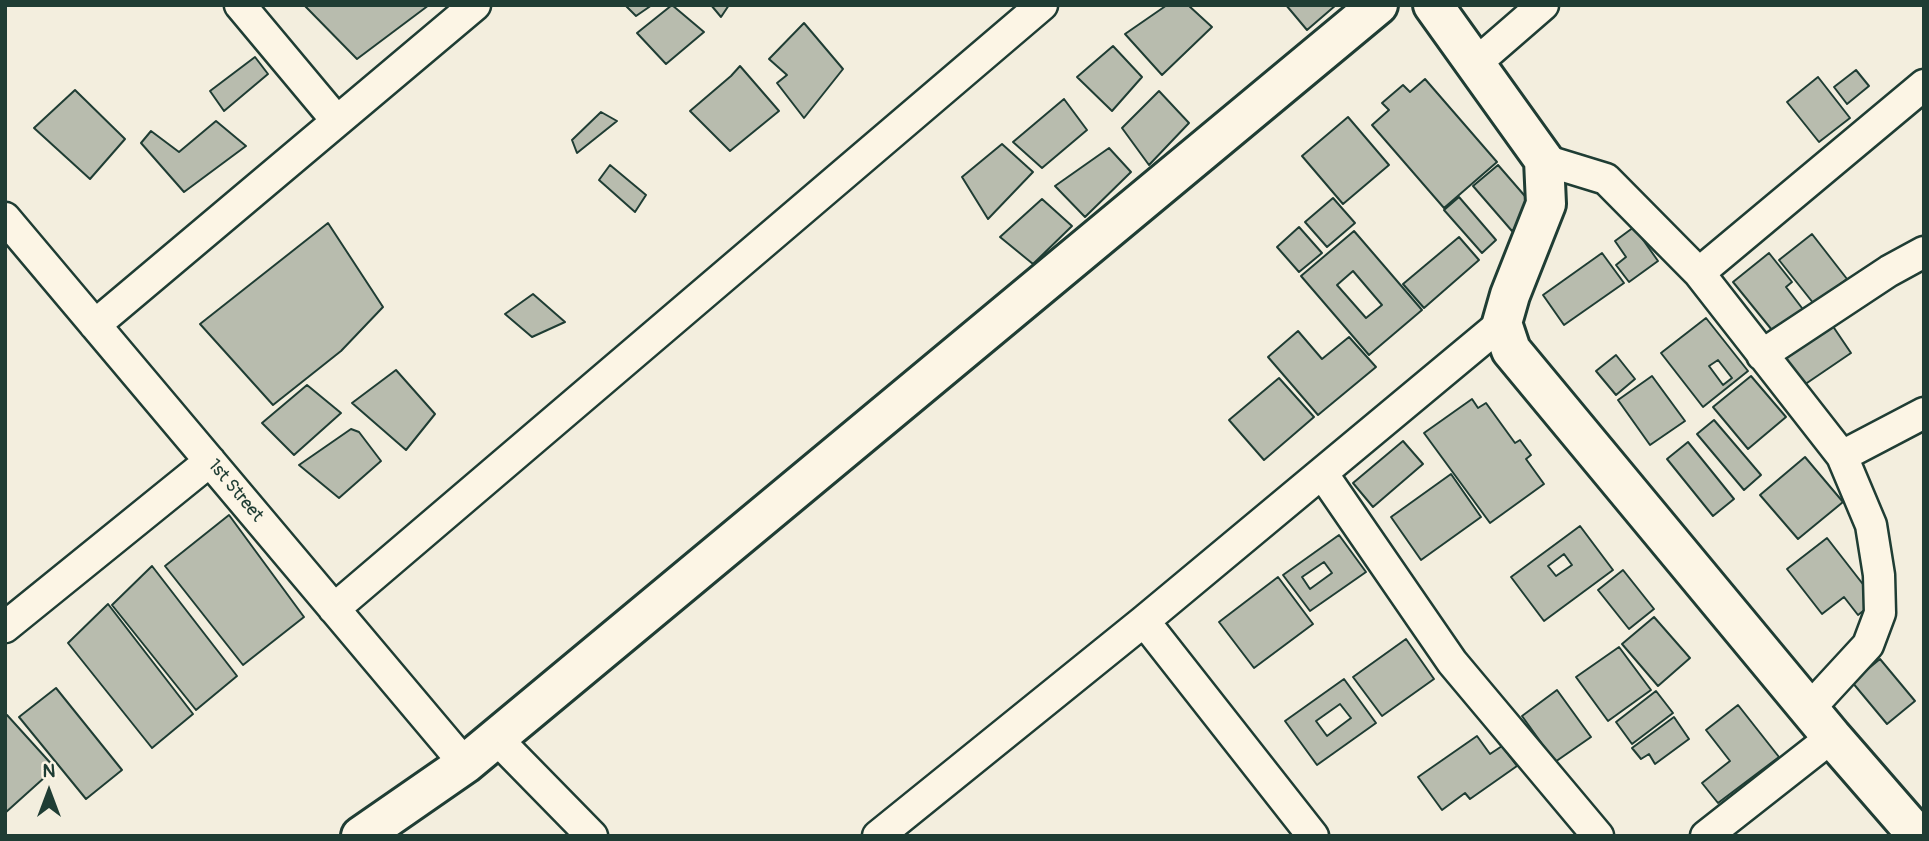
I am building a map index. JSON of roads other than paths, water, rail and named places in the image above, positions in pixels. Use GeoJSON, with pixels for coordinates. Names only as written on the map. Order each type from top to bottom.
{"type":"FeatureCollection","features":[{"type":"Feature","properties":{"kind":"street"},"geometry":{"type":"LineString","coordinates":[[240,5],[337,121]]}},
{"type":"Feature","properties":{"kind":"street"},"geometry":{"type":"LineString","coordinates":[[95,325],[475,5]]}},
{"type":"Feature","properties":{"kind":"street"},"geometry":{"type":"LineString","coordinates":[[334,609],[1042,5]]}},
{"type":"Feature","properties":{"kind":"street"},"geometry":{"type":"LineString","coordinates":[[361,836],[465,764],[1378,5]]}},
{"type":"Feature","properties":{"kind":"street"},"geometry":{"type":"LineString","coordinates":[[878,836],[1144,621],[1502,323],[1510,295],[1546,204],[1544,160],[1433,5]]}},
{"type":"Feature","properties":{"kind":"street"},"geometry":{"type":"LineString","coordinates":[[1475,64],[1543,5]]}},
{"type":"Feature","properties":{"kind":"street"},"geometry":{"type":"LineString","coordinates":[[1699,273],[1924,85]]}},
{"type":"Feature","properties":{"kind":"street"},"geometry":{"type":"LineString","coordinates":[[1544,160],[1606,178],[1699,273],[1842,456],[1871,525],[1879,575],[1880,613],[1868,645],[1820,723],[1706,836]]}},
{"type":"Feature","properties":{"kind":"street","name":"1st Street"},"geometry":{"type":"LineString","coordinates":[[5,218],[465,764]]}},
{"type":"Feature","properties":{"kind":"street"},"geometry":{"type":"LineString","coordinates":[[1762,355],[1889,271],[1924,252]]}},
{"type":"Feature","properties":{"kind":"street"},"geometry":{"type":"LineString","coordinates":[[1502,323],[1511,350],[1820,723],[1918,836]]}},
{"type":"Feature","properties":{"kind":"street"},"geometry":{"type":"LineString","coordinates":[[1842,456],[1924,413]]}},
{"type":"Feature","properties":{"kind":"street"},"geometry":{"type":"LineString","coordinates":[[5,627],[210,461]]}},
{"type":"Feature","properties":{"kind":"street"},"geometry":{"type":"LineString","coordinates":[[1322,473],[1452,662],[1598,836]]}},
{"type":"Feature","properties":{"kind":"street"},"geometry":{"type":"LineString","coordinates":[[1144,621],[1313,836]]}},
{"type":"Feature","properties":{"kind":"street"},"geometry":{"type":"LineString","coordinates":[[496,738],[592,836]]}}]}
